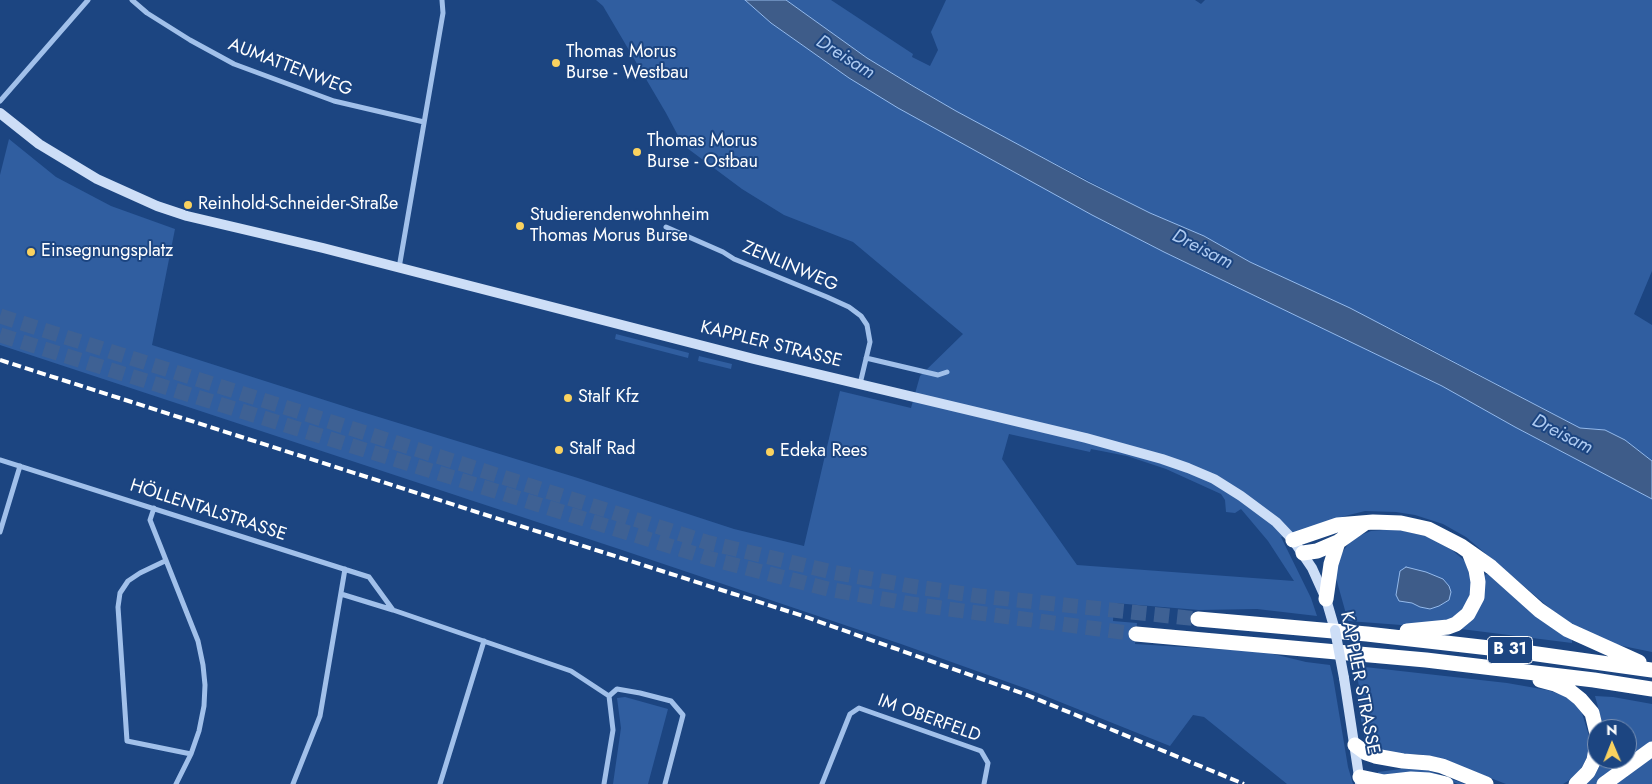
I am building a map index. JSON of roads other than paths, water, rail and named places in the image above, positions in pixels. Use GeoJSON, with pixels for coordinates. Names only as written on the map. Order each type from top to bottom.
{"type":"FeatureCollection","features":[{"type":"Feature","properties":{"kind":"highway"},"geometry":{"type":"LineString","coordinates":[[1293,540],[1337,525],[1388,522],[1413,525],[1440,534],[1491,567],[1550,619],[1568,630],[1652,669]]}},
{"type":"Feature","properties":{"kind":"highway"},"geometry":{"type":"LineString","coordinates":[[1303,553],[1317,551],[1338,542],[1365,523]]}},
{"type":"Feature","properties":{"kind":"highway"},"geometry":{"type":"LineString","coordinates":[[1326,599],[1331,564],[1338,542]]}},
{"type":"Feature","properties":{"kind":"highway","name":"B 31"},"geometry":{"type":"LineString","coordinates":[[1367,634],[1440,629],[1456,624],[1463,619],[1477,597],[1478,582],[1476,570],[1469,552]]}},
{"type":"Feature","properties":{"kind":"highway","name":"B 31"},"geometry":{"type":"LineString","coordinates":[[1198,619],[1367,634],[1652,669]]}},
{"type":"Feature","properties":{"kind":"highway","name":"B 31"},"geometry":{"type":"LineString","coordinates":[[1136,634],[1426,660],[1594,680],[1652,689]]}},
{"type":"Feature","properties":{"kind":"highway"},"geometry":{"type":"LineString","coordinates":[[1502,669],[1555,684],[1570,692],[1586,704],[1593,719]]}},
{"type":"Feature","properties":{"kind":"highway"},"geometry":{"type":"LineString","coordinates":[[1355,745],[1366,753],[1375,756],[1436,765],[1486,784]]}},
{"type":"Feature","properties":{"kind":"highway"},"geometry":{"type":"LineString","coordinates":[[1604,784],[1652,749]]}},
{"type":"Feature","properties":{"kind":"highway"},"geometry":{"type":"LineString","coordinates":[[1361,782],[1374,769],[1403,761]]}},
{"type":"Feature","properties":{"kind":"highway"},"geometry":{"type":"LineString","coordinates":[[1576,784],[1590,769]]}},
{"type":"Feature","properties":{"kind":"highway"},"geometry":{"type":"LineString","coordinates":[[1361,782],[1429,780],[1446,784]]}},
{"type":"Feature","properties":{"kind":"street"},"geometry":{"type":"LineString","coordinates":[[0,101],[88,0]]}},
{"type":"Feature","properties":{"kind":"street","name":"AUMATTENWEG"},"geometry":{"type":"LineString","coordinates":[[132,0],[147,13],[190,40],[241,68],[334,101],[424,122]]}},
{"type":"Feature","properties":{"kind":"street"},"geometry":{"type":"LineString","coordinates":[[399,269],[443,13],[442,0]]}},
{"type":"Feature","properties":{"kind":"street","name":"KAPPLER STRASSE"},"geometry":{"type":"LineString","coordinates":[[0,113],[39,144],[68,163],[157,206],[198,219],[268,234],[754,359],[1012,419],[1162,459],[1214,479],[1276,522],[1293,540],[1312,568],[1326,599],[1336,636],[1361,782]]}},
{"type":"Feature","properties":{"kind":"street","name":"ZENLINWEG"},"geometry":{"type":"LineString","coordinates":[[666,227],[723,252],[734,260],[849,307],[861,316],[867,325],[870,342],[860,384]]}},
{"type":"Feature","properties":{"kind":"street"},"geometry":{"type":"LineString","coordinates":[[866,358],[938,375],[947,372]]}},
{"type":"Feature","properties":{"kind":"street","name":"HÖLLENTALSTRASSE"},"geometry":{"type":"LineString","coordinates":[[0,460],[369,577],[393,610]]}},
{"type":"Feature","properties":{"kind":"street"},"geometry":{"type":"LineString","coordinates":[[0,532],[20,466]]}},
{"type":"Feature","properties":{"kind":"street"},"geometry":{"type":"LineString","coordinates":[[154,508],[150,520],[198,641],[205,686],[204,706],[199,731],[191,754],[176,784]]}},
{"type":"Feature","properties":{"kind":"street"},"geometry":{"type":"LineString","coordinates":[[165,561],[128,581],[120,593],[118,607],[127,741],[191,754]]}},
{"type":"Feature","properties":{"kind":"street"},"geometry":{"type":"LineString","coordinates":[[293,784],[320,716],[345,569]]}},
{"type":"Feature","properties":{"kind":"street"},"geometry":{"type":"LineString","coordinates":[[341,594],[571,671],[609,696],[613,730],[604,784]]}},
{"type":"Feature","properties":{"kind":"street"},"geometry":{"type":"LineString","coordinates":[[440,784],[484,641]]}},
{"type":"Feature","properties":{"kind":"street"},"geometry":{"type":"LineString","coordinates":[[609,696],[617,690],[640,693],[671,701],[683,714],[665,784]]}},
{"type":"Feature","properties":{"kind":"street","name":"IM OBERFELD"},"geometry":{"type":"LineString","coordinates":[[822,784],[850,714],[858,708],[981,751],[988,763],[984,784]]}},
{"type":"Feature","properties":{"kind":"water","name":"Dreisam"},"geometry":{"type":"Polygon","coordinates":[[[745,0],[786,0],[867,58],[913,86],[1088,182],[1150,213],[1204,236],[1250,262],[1350,308],[1580,428],[1605,430],[1625,440],[1652,461],[1652,499],[1515,427],[1442,386],[1164,252],[1092,215],[898,108],[849,78],[771,23],[745,0]]]}},
{"type":"Feature","properties":{"kind":"water"},"geometry":{"type":"Polygon","coordinates":[[[1406,567],[1443,579],[1451,592],[1449,600],[1430,609],[1399,601],[1396,595],[1400,571],[1406,567]]]}},
{"type":"Feature","properties":{"kind":"tunnel"},"geometry":{"type":"LineString","coordinates":[[0,316],[706,542],[832,572],[917,587],[979,596],[1198,619]]}},
{"type":"Feature","properties":{"kind":"tunnel"},"geometry":{"type":"LineString","coordinates":[[0,335],[708,558],[828,589],[911,604],[1136,634]]}},
{"type":"Feature","properties":{"kind":"railway"},"geometry":{"type":"LineString","coordinates":[[0,360],[803,616],[1027,695],[1244,784]]}},
{"type":"Feature","properties":{"kind":"place","name":"Thomas Morus Burse - Westbau"},"geometry":{"type":"Point","coordinates":[556,63]}},
{"type":"Feature","properties":{"kind":"place","name":"Thomas Morus Burse - Ostbau"},"geometry":{"type":"Point","coordinates":[637,152]}},
{"type":"Feature","properties":{"kind":"place","name":"Reinhold-Schneider-Straße"},"geometry":{"type":"Point","coordinates":[188,205]}},
{"type":"Feature","properties":{"kind":"place","name":"Studierendenwohnheim Thomas Morus Burse"},"geometry":{"type":"Point","coordinates":[520,226]}},
{"type":"Feature","properties":{"kind":"place","name":"Einsegnungsplatz"},"geometry":{"type":"Point","coordinates":[31,252]}},
{"type":"Feature","properties":{"kind":"place","name":"Stalf Kfz"},"geometry":{"type":"Point","coordinates":[568,398]}},
{"type":"Feature","properties":{"kind":"place","name":"Stalf Rad"},"geometry":{"type":"Point","coordinates":[559,450]}},
{"type":"Feature","properties":{"kind":"place","name":"Edeka Rees"},"geometry":{"type":"Point","coordinates":[770,452]}}]}
